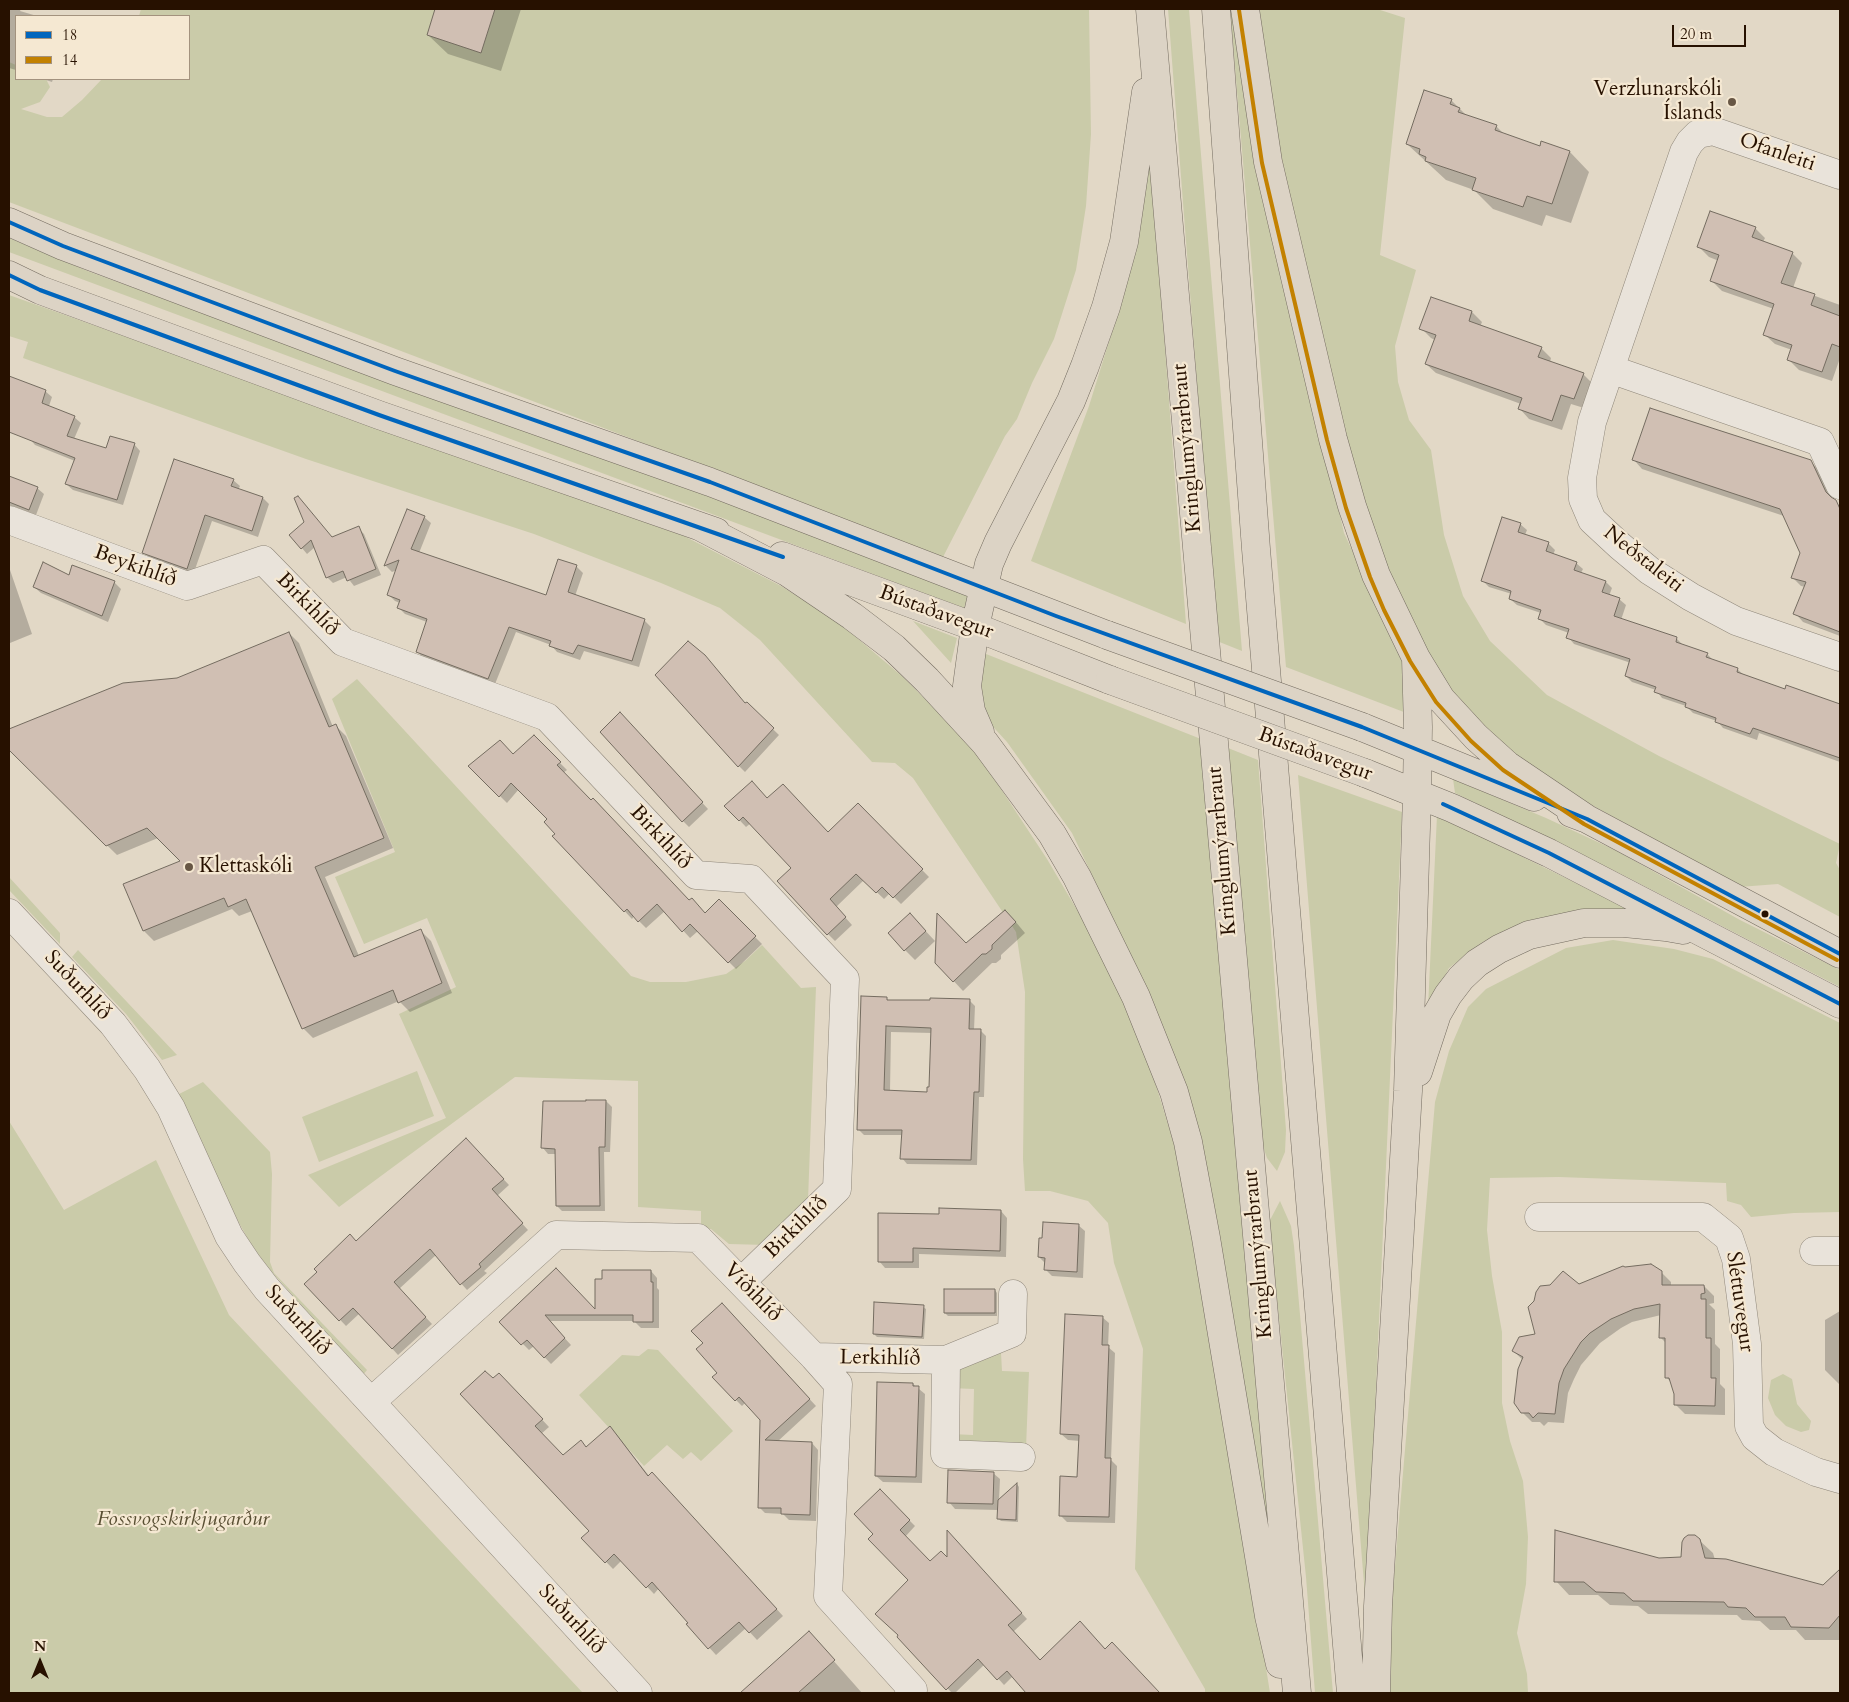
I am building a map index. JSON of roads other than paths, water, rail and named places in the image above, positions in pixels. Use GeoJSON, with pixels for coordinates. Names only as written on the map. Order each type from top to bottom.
{"type":"FeatureCollection","features":[{"type":"Feature","properties":{"kind":"main road","name":"Kringlumýrarbraut"},"geometry":{"type":"LineString","coordinates":[[1150,9],[1297,1693]]}},
{"type":"Feature","properties":{"kind":"main road"},"geometry":{"type":"LineString","coordinates":[[1216,9],[1256,549],[1351,1693]]}},
{"type":"Feature","properties":{"kind":"main road"},"geometry":{"type":"LineString","coordinates":[[1245,9],[1268,162],[1333,438],[1352,506],[1376,575],[1416,658],[1441,699],[1476,736],[1508,765],[1587,819]]}},
{"type":"Feature","properties":{"kind":"main road"},"geometry":{"type":"LineString","coordinates":[[985,743],[972,711],[967,686],[975,627],[983,588],[989,564],[998,542],[1071,401],[1106,307],[1124,242],[1153,48]]}},
{"type":"Feature","properties":{"kind":"main road","name":"Bústaðavegur"},"geometry":{"type":"LineString","coordinates":[[9,222],[63,246],[395,371],[710,482],[983,588],[1418,749],[1587,819],[1840,954]]}},
{"type":"Feature","properties":{"kind":"main road","name":"Bústaðavegur"},"geometry":{"type":"LineString","coordinates":[[9,275],[40,290],[379,415],[699,526],[1365,773],[1452,808],[1549,853],[1840,1004]]}},
{"type":"Feature","properties":{"kind":"main road"},"geometry":{"type":"LineString","coordinates":[[699,526],[788,572],[852,616],[894,648],[927,680],[985,743],[1052,834],[1077,877],[1136,997],[1174,1092],[1188,1142],[1269,1616],[1286,1693]]}},
{"type":"Feature","properties":{"kind":"main road"},"geometry":{"type":"LineString","coordinates":[[1376,1693],[1378,1596],[1408,1091],[1418,749],[1416,658]]}},
{"type":"Feature","properties":{"kind":"main road"},"geometry":{"type":"LineString","coordinates":[[1408,1091],[1417,1075],[1437,1014],[1448,994],[1477,963],[1499,949],[1530,935],[1584,923],[1624,923],[1666,927],[1712,937]]}},
{"type":"Feature","properties":{"kind":"street","name":"Ofanleiti"},"geometry":{"type":"LineString","coordinates":[[1713,131],[1840,174]]}},
{"type":"Feature","properties":{"kind":"street","name":"Neðstaleiti"},"geometry":{"type":"LineString","coordinates":[[1713,131],[1698,134],[1684,152],[1592,422],[1582,478],[1583,499],[1592,520],[1620,546],[1650,571],[1690,598],[1736,620],[1840,657]]}},
{"type":"Feature","properties":{"kind":"street"},"geometry":{"type":"LineString","coordinates":[[1610,369],[1820,442],[1840,485]]}},
{"type":"Feature","properties":{"kind":"street","name":"Beykihlíð"},"geometry":{"type":"LineString","coordinates":[[9,520],[187,586],[263,560]]}},
{"type":"Feature","properties":{"kind":"street","name":"Birkihlíð"},"geometry":{"type":"LineString","coordinates":[[263,560],[343,642],[547,717],[696,875],[751,879],[845,979],[837,1189],[741,1282]]}},
{"type":"Feature","properties":{"kind":"street","name":"Suðurhlíð"},"geometry":{"type":"LineString","coordinates":[[9,913],[113,1024],[147,1069],[171,1108],[229,1236],[267,1289],[638,1693]]}},
{"type":"Feature","properties":{"kind":"street","name":"Sléttuvegur"},"geometry":{"type":"LineString","coordinates":[[1539,1217],[1703,1217],[1729,1238],[1736,1260],[1747,1344],[1749,1426],[1755,1437],[1774,1452],[1816,1472],[1840,1479]]}},
{"type":"Feature","properties":{"kind":"street","name":"Víðihlíð"},"geometry":{"type":"LineString","coordinates":[[371,1402],[556,1235],[698,1238],[838,1384],[828,1596],[913,1690],[909,1693]]}},
{"type":"Feature","properties":{"kind":"street","name":"Lerkihlíð"},"geometry":{"type":"LineString","coordinates":[[814,1357],[946,1360],[1012,1333],[1014,1294]]}},
{"type":"Feature","properties":{"kind":"street","name":"Lerkihlíð"},"geometry":{"type":"LineString","coordinates":[[946,1360],[945,1454],[1021,1457]]}},
{"type":"Feature","properties":{"kind":"place","name":"Verzlunarskóli Íslands"},"geometry":{"type":"Point","coordinates":[1732,102]}},
{"type":"Feature","properties":{"kind":"place","name":"Klettaskóli"},"geometry":{"type":"Point","coordinates":[189,867]}},
{"type":"Feature","properties":{"kind":"park label","name":"Fossvogskirkjugarður"},"geometry":{"type":"Point","coordinates":[183,1520]}}]}
